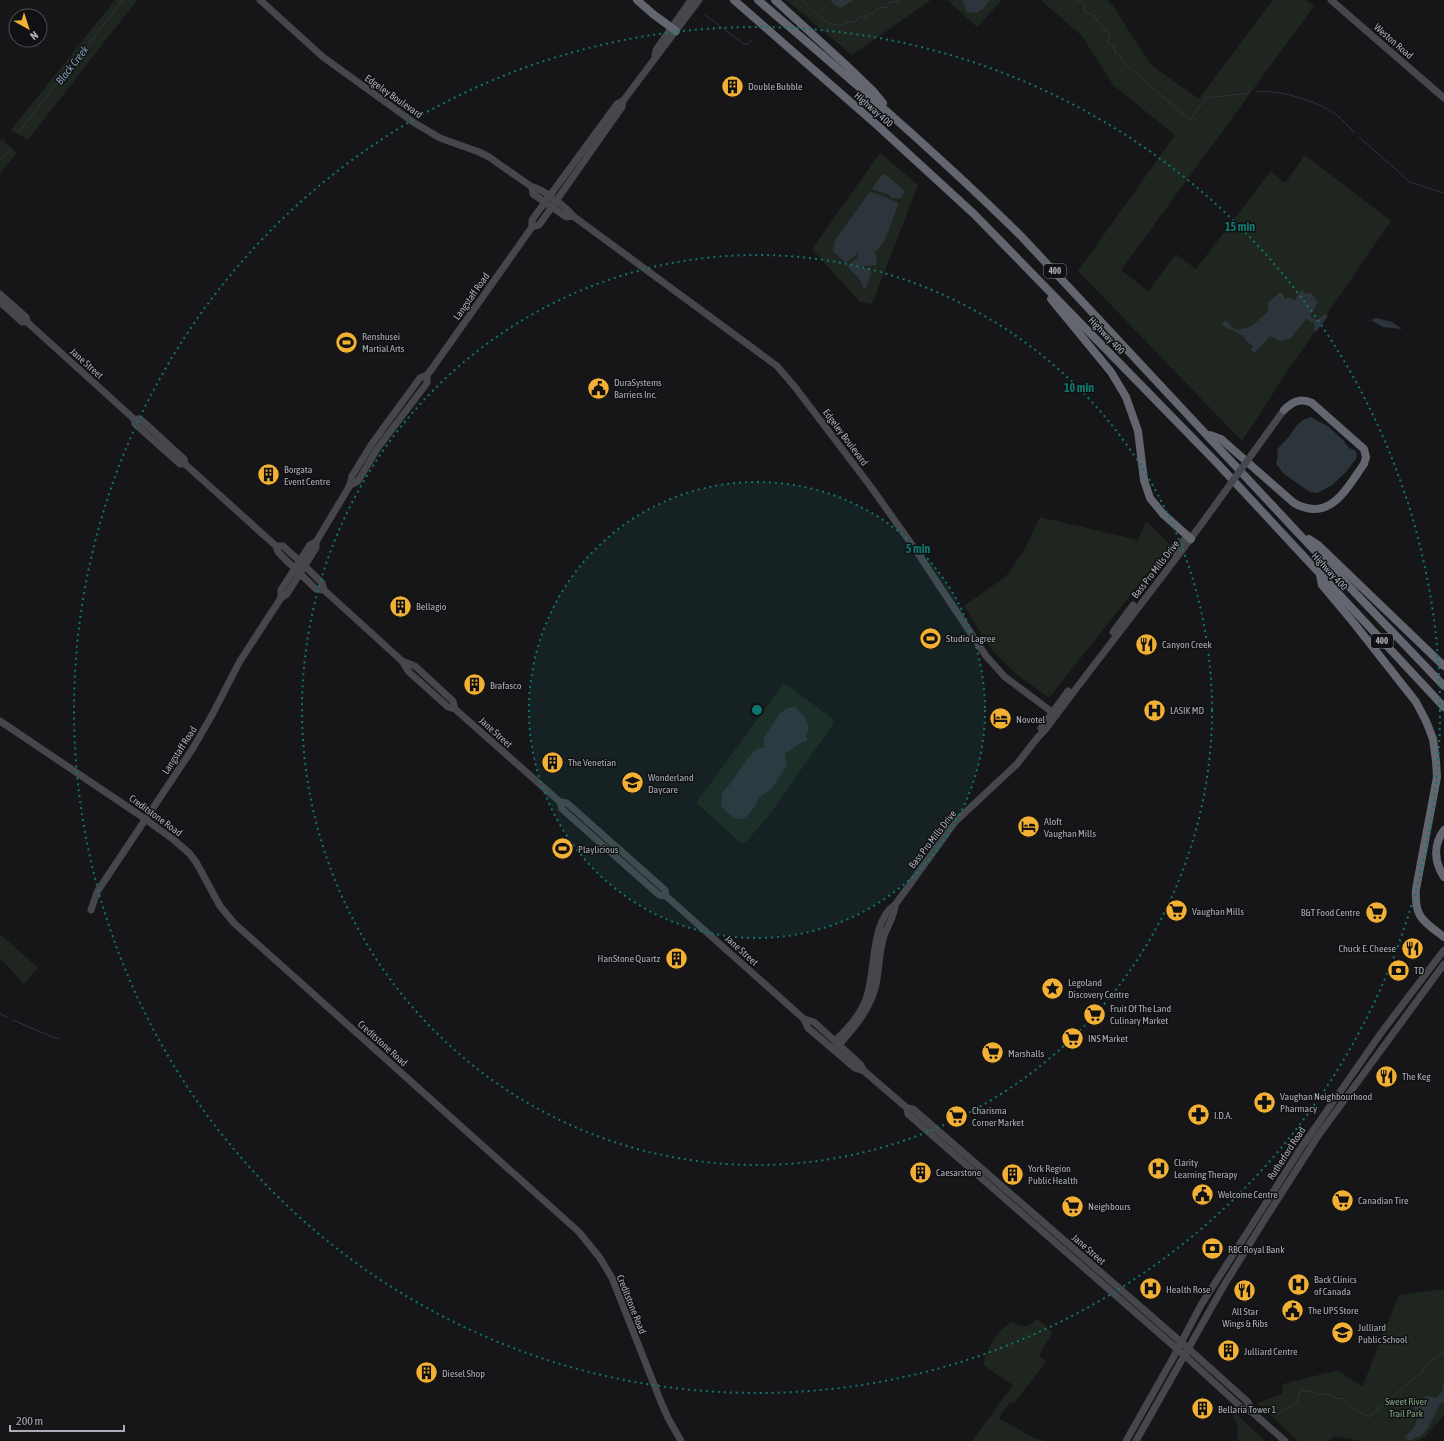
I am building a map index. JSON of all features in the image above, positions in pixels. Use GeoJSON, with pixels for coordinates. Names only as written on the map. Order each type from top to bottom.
{"type":"FeatureCollection","features":[{"type":"Feature","properties":{"kind":"highway"},"geometry":{"type":"LineString","coordinates":[[637,0],[674,29]]}},
{"type":"Feature","properties":{"kind":"highway","name":"Highway 400"},"geometry":{"type":"LineString","coordinates":[[734,0],[878,126],[974,214],[1216,462],[1444,707]]}},
{"type":"Feature","properties":{"kind":"highway","name":"Highway 400"},"geometry":{"type":"LineString","coordinates":[[758,0],[893,117],[986,201],[1208,434],[1299,534],[1444,686]]}},
{"type":"Feature","properties":{"kind":"highway"},"geometry":{"type":"LineString","coordinates":[[775,0],[846,64],[874,92],[893,117]]}},
{"type":"Feature","properties":{"kind":"highway"},"geometry":{"type":"LineString","coordinates":[[1040,281],[1050,298],[1111,372],[1122,390],[1138,431],[1144,480],[1150,498],[1163,514],[1189,537]]}},
{"type":"Feature","properties":{"kind":"highway"},"geometry":{"type":"LineString","coordinates":[[1208,434],[1221,439],[1294,503],[1311,510],[1324,508],[1331,505],[1342,494],[1364,464],[1366,460],[1366,453],[1364,449],[1350,436],[1312,403],[1306,400],[1299,400],[1284,410]]}},
{"type":"Feature","properties":{"kind":"highway"},"geometry":{"type":"LineString","coordinates":[[1299,534],[1318,545],[1444,666]]}},
{"type":"Feature","properties":{"kind":"highway"},"geometry":{"type":"LineString","coordinates":[[1320,575],[1322,585],[1416,702],[1433,739],[1437,777],[1416,889],[1415,906],[1422,919],[1444,937]]}},
{"type":"Feature","properties":{"kind":"highway"},"geometry":{"type":"LineString","coordinates":[[1444,830],[1437,843],[1435,854],[1438,866],[1444,877]]}},
{"type":"Feature","properties":{"kind":"main road","name":"Edgeley Boulevard"},"geometry":{"type":"LineString","coordinates":[[260,0],[323,57],[413,122],[440,138],[489,157],[532,187],[537,188],[553,204],[569,211],[573,216],[777,366],[795,387],[871,487],[915,549],[986,656],[1005,677],[1054,714]]}},
{"type":"Feature","properties":{"kind":"main road","name":"Langstaff Road"},"geometry":{"type":"LineString","coordinates":[[674,29],[691,0]]}},
{"type":"Feature","properties":{"kind":"main road","name":"Langstaff Road"},"geometry":{"type":"LineString","coordinates":[[532,227],[539,225],[622,107],[623,101],[655,56],[656,50],[699,0]]}},
{"type":"Feature","properties":{"kind":"main road","name":"Weston Road"},"geometry":{"type":"LineString","coordinates":[[1331,0],[1444,98]]}},
{"type":"Feature","properties":{"kind":"main road","name":"Langstaff Road"},"geometry":{"type":"LineString","coordinates":[[91,910],[97,892],[196,742],[240,661],[281,598],[281,590],[316,548],[316,542],[350,485],[358,481],[377,450],[427,383],[427,375],[532,227],[532,220],[617,104],[623,101]]}},
{"type":"Feature","properties":{"kind":"main road","name":"Jane Street"},"geometry":{"type":"LineString","coordinates":[[0,294],[26,317],[27,322],[134,419],[140,419],[184,459],[185,464],[276,546],[278,552],[316,589],[324,590]]}},
{"type":"Feature","properties":{"kind":"main road","name":"Jane Street"},"geometry":{"type":"LineString","coordinates":[[0,302],[22,322],[27,322]]}},
{"type":"Feature","properties":{"kind":"main road","name":"Bass Pro Mills Drive"},"geometry":{"type":"LineString","coordinates":[[836,1045],[858,1024],[867,1009],[876,984],[883,938],[895,912],[895,905],[955,822],[1017,764],[1045,730],[1054,714],[1189,537],[1222,497],[1284,410]]}},
{"type":"Feature","properties":{"kind":"main road","name":"Jane Street"},"geometry":{"type":"LineString","coordinates":[[276,546],[283,546],[322,583],[324,590],[402,661],[409,672],[448,707],[456,708],[560,802],[567,803],[665,890],[666,896],[804,1019],[808,1028],[836,1045],[855,1068],[864,1071],[907,1108],[913,1109],[935,1128],[1185,1345],[1248,1402],[1252,1412]]}},
{"type":"Feature","properties":{"kind":"main road","name":"Creditstone Road"},"geometry":{"type":"LineString","coordinates":[[0,721],[174,840],[188,853],[206,879],[220,906],[234,923],[579,1232],[592,1247],[612,1278],[661,1402],[681,1441]]}},
{"type":"Feature","properties":{"kind":"main road","name":"Rutherford Road"},"geometry":{"type":"LineString","coordinates":[[1136,1441],[1184,1354],[1185,1345],[1201,1305],[1229,1259],[1342,1088],[1381,1033],[1444,950]]}},
{"type":"Feature","properties":{"kind":"main road","name":"Rutherford Road"},"geometry":{"type":"LineString","coordinates":[[1126,1441],[1178,1349],[1185,1345],[1318,1136],[1444,964]]}},
{"type":"Feature","properties":{"kind":"main road","name":"Jane Street"},"geometry":{"type":"LineString","coordinates":[[907,1108],[908,1114],[1184,1354],[1242,1408],[1252,1412],[1285,1441]]}},
{"type":"Feature","properties":{"kind":"green space"},"geometry":{"type":"Polygon","coordinates":[[[115,0],[137,0],[28,140],[11,130],[115,0]]]}},
{"type":"Feature","properties":{"kind":"green space"},"geometry":{"type":"Polygon","coordinates":[[[786,0],[931,0],[852,55],[786,0]]]}},
{"type":"Feature","properties":{"kind":"green space"},"geometry":{"type":"Polygon","coordinates":[[[947,0],[1002,0],[977,27],[947,0]]]}},
{"type":"Feature","properties":{"kind":"green space"},"geometry":{"type":"Polygon","coordinates":[[[1041,0],[1107,0],[1113,6],[1151,65],[1199,99],[1273,0],[1307,0],[1314,6],[1121,270],[1148,291],[1176,254],[1196,269],[1271,171],[1285,183],[1305,155],[1391,221],[1285,375],[1242,441],[1078,271],[1175,135],[1113,85],[1082,36],[1041,0]]]}},
{"type":"Feature","properties":{"kind":"green space"},"geometry":{"type":"Polygon","coordinates":[[[2,139],[17,153],[0,173],[0,141],[2,139]]]}},
{"type":"Feature","properties":{"kind":"green space"},"geometry":{"type":"Polygon","coordinates":[[[880,153],[918,185],[872,304],[860,302],[812,249],[880,153]]]}},
{"type":"Feature","properties":{"kind":"green space"},"geometry":{"type":"Polygon","coordinates":[[[1040,517],[1138,540],[1146,521],[1170,545],[1049,698],[1016,674],[992,650],[964,606],[1006,576],[1023,552],[1040,517]]]}},
{"type":"Feature","properties":{"kind":"green space"},"geometry":{"type":"Polygon","coordinates":[[[784,683],[832,718],[834,723],[770,814],[746,842],[741,843],[696,803],[784,683]]]}},
{"type":"Feature","properties":{"kind":"green space"},"geometry":{"type":"Polygon","coordinates":[[[0,934],[38,968],[24,984],[0,958],[0,934]]]}},
{"type":"Feature","properties":{"kind":"green space","name":"Sweet River Trail Park"},"geometry":{"type":"Polygon","coordinates":[[[1444,1289],[1444,1415],[1425,1437],[1417,1441],[1361,1441],[1334,1436],[1328,1441],[1298,1441],[1257,1403],[1282,1394],[1283,1384],[1338,1370],[1362,1387],[1399,1295],[1444,1289]]]}},
{"type":"Feature","properties":{"kind":"green space"},"geometry":{"type":"Polygon","coordinates":[[[1037,1319],[1053,1332],[1039,1355],[1046,1362],[1014,1403],[1010,1402],[999,1418],[1034,1438],[1045,1441],[972,1441],[1013,1385],[983,1365],[993,1341],[1001,1330],[1011,1322],[1024,1326],[1037,1319]]]}},
{"type":"Feature","properties":{"kind":"green space"},"geometry":{"type":"Polygon","coordinates":[[[1230,1408],[1265,1441],[1238,1441],[1237,1424],[1230,1408]]]}},
{"type":"Feature","properties":{"kind":"shaded area"},"geometry":{"type":"Polygon","coordinates":[[[830,0],[854,0],[840,8],[830,0]]]}},
{"type":"Feature","properties":{"kind":"shaded area"},"geometry":{"type":"Polygon","coordinates":[[[963,0],[990,0],[983,9],[976,13],[967,13],[964,4],[962,3],[963,0]]]}},
{"type":"Feature","properties":{"kind":"shaded area"},"geometry":{"type":"Polygon","coordinates":[[[885,174],[905,191],[901,198],[892,198],[888,194],[873,190],[873,187],[882,175],[885,174]]]}},
{"type":"Feature","properties":{"kind":"shaded area"},"geometry":{"type":"Polygon","coordinates":[[[872,192],[897,202],[898,205],[883,243],[876,252],[873,251],[877,257],[876,265],[861,266],[862,269],[867,268],[870,270],[871,273],[866,288],[863,288],[859,279],[847,266],[857,258],[858,253],[846,263],[833,251],[835,240],[869,193],[872,192]]]}},
{"type":"Feature","properties":{"kind":"shaded area"},"geometry":{"type":"Polygon","coordinates":[[[1303,290],[1306,294],[1311,293],[1318,302],[1310,315],[1312,318],[1317,320],[1325,314],[1328,316],[1315,333],[1314,323],[1306,319],[1290,339],[1279,341],[1270,336],[1255,353],[1251,349],[1253,346],[1246,341],[1242,335],[1221,325],[1226,320],[1237,330],[1250,327],[1268,312],[1268,303],[1280,292],[1283,294],[1285,300],[1288,297],[1295,301],[1298,294],[1303,290]]]}},
{"type":"Feature","properties":{"kind":"shaded area"},"geometry":{"type":"Polygon","coordinates":[[[1376,318],[1392,322],[1402,329],[1383,327],[1371,320],[1376,318]]]}},
{"type":"Feature","properties":{"kind":"shaded area"},"geometry":{"type":"Polygon","coordinates":[[[1311,417],[1329,427],[1349,448],[1355,450],[1357,454],[1356,459],[1345,473],[1331,486],[1317,493],[1310,492],[1284,474],[1276,464],[1278,448],[1300,423],[1311,417]]]}},
{"type":"Feature","properties":{"kind":"shaded area"},"geometry":{"type":"Polygon","coordinates":[[[795,707],[808,723],[809,730],[805,736],[808,739],[806,742],[802,742],[785,754],[787,765],[771,789],[760,797],[750,813],[743,819],[734,818],[722,806],[721,794],[756,749],[765,747],[763,739],[780,713],[788,708],[795,707]]]}},
{"type":"Feature","properties":{"kind":"shaded area"},"geometry":{"type":"Polygon","coordinates":[[[1444,1379],[1444,1402],[1440,1404],[1428,1428],[1422,1435],[1409,1441],[1405,1437],[1415,1426],[1417,1418],[1414,1408],[1416,1402],[1427,1396],[1436,1398],[1442,1392],[1444,1379]]]}},
{"type":"Feature","properties":{"kind":"waterway","name":"Black Creek"},"geometry":{"type":"LineString","coordinates":[[20,130],[123,0]]}},
{"type":"Feature","properties":{"kind":"waterway"},"geometry":{"type":"LineString","coordinates":[[802,0],[820,17],[835,25],[856,21],[860,16],[866,19],[868,14],[874,13],[879,7],[887,8],[890,2],[898,2],[900,0]]}},
{"type":"Feature","properties":{"kind":"waterway"},"geometry":{"type":"LineString","coordinates":[[1077,0],[1084,3],[1085,12],[1092,14],[1105,30],[1110,33],[1107,42],[1114,47],[1115,53],[1121,56],[1123,62],[1190,120],[1206,98],[1249,93]]}},
{"type":"Feature","properties":{"kind":"waterway"},"geometry":{"type":"LineString","coordinates":[[705,15],[744,44],[748,44],[752,40]]}},
{"type":"Feature","properties":{"kind":"waterway"},"geometry":{"type":"LineString","coordinates":[[1257,92],[1288,95],[1322,106],[1339,117],[1354,132]]}},
{"type":"Feature","properties":{"kind":"waterway"},"geometry":{"type":"LineString","coordinates":[[1359,137],[1410,182],[1444,193]]}},
{"type":"Feature","properties":{"kind":"waterway","name":"Black Creek"},"geometry":{"type":"LineString","coordinates":[[0,160],[10,148]]}},
{"type":"Feature","properties":{"kind":"waterway"},"geometry":{"type":"LineString","coordinates":[[0,1014],[7,1017]]}},
{"type":"Feature","properties":{"kind":"waterway"},"geometry":{"type":"LineString","coordinates":[[13,1020],[60,1039]]}},
{"type":"Feature","properties":{"kind":"waterway"},"geometry":{"type":"LineString","coordinates":[[1277,1414],[1297,1402],[1299,1393],[1303,1391],[1311,1391],[1317,1394],[1329,1394],[1334,1398],[1344,1399],[1354,1409],[1369,1417],[1423,1372],[1428,1363],[1444,1352]]}},
{"type":"Feature","properties":{"kind":"place","name":"Double Bubble"},"geometry":{"type":"Point","coordinates":[732,86]}},
{"type":"Feature","properties":{"kind":"place","name":"Renshusei Martial Arts"},"geometry":{"type":"Point","coordinates":[346,342]}},
{"type":"Feature","properties":{"kind":"place","name":"DuraSystems Barriers Inc."},"geometry":{"type":"Point","coordinates":[598,388]}},
{"type":"Feature","properties":{"kind":"place","name":"Borgata Event Centre"},"geometry":{"type":"Point","coordinates":[269,475]}},
{"type":"Feature","properties":{"kind":"place","name":"Bellagio"},"geometry":{"type":"Point","coordinates":[401,606]}},
{"type":"Feature","properties":{"kind":"place","name":"Studio Lagree"},"geometry":{"type":"Point","coordinates":[930,638]}},
{"type":"Feature","properties":{"kind":"place","name":"Canyon Creek"},"geometry":{"type":"Point","coordinates":[1147,644]}},
{"type":"Feature","properties":{"kind":"place","name":"Brafasco"},"geometry":{"type":"Point","coordinates":[474,685]}},
{"type":"Feature","properties":{"kind":"place","name":"LASIK MD"},"geometry":{"type":"Point","coordinates":[1155,710]}},
{"type":"Feature","properties":{"kind":"place","name":"Novotel"},"geometry":{"type":"Point","coordinates":[1000,719]}},
{"type":"Feature","properties":{"kind":"place","name":"The Venetian"},"geometry":{"type":"Point","coordinates":[553,762]}},
{"type":"Feature","properties":{"kind":"place","name":"Wonderland Daycare"},"geometry":{"type":"Point","coordinates":[632,783]}},
{"type":"Feature","properties":{"kind":"place","name":"Aloft Vaughan Mills"},"geometry":{"type":"Point","coordinates":[1029,827]}},
{"type":"Feature","properties":{"kind":"place","name":"Playlicious"},"geometry":{"type":"Point","coordinates":[563,849]}},
{"type":"Feature","properties":{"kind":"place","name":"Vaughan Mills"},"geometry":{"type":"Point","coordinates":[1176,911]}},
{"type":"Feature","properties":{"kind":"place","name":"B&T Food Centre"},"geometry":{"type":"Point","coordinates":[1376,912]}},
{"type":"Feature","properties":{"kind":"place","name":"Chuck E. Cheese"},"geometry":{"type":"Point","coordinates":[1412,948]}},
{"type":"Feature","properties":{"kind":"place","name":"HanStone Quartz"},"geometry":{"type":"Point","coordinates":[676,958]}},
{"type":"Feature","properties":{"kind":"place","name":"TD"},"geometry":{"type":"Point","coordinates":[1398,970]}},
{"type":"Feature","properties":{"kind":"place","name":"Legoland Discovery Centre"},"geometry":{"type":"Point","coordinates":[1052,988]}},
{"type":"Feature","properties":{"kind":"place","name":"Fruit Of The Land Culinary Market"},"geometry":{"type":"Point","coordinates":[1095,1014]}},
{"type":"Feature","properties":{"kind":"place","name":"INS Market"},"geometry":{"type":"Point","coordinates":[1072,1038]}},
{"type":"Feature","properties":{"kind":"place","name":"Marshalls"},"geometry":{"type":"Point","coordinates":[992,1053]}},
{"type":"Feature","properties":{"kind":"place","name":"The Keg"},"geometry":{"type":"Point","coordinates":[1386,1076]}},
{"type":"Feature","properties":{"kind":"place","name":"Vaughan Neighbourhood Pharmacy"},"geometry":{"type":"Point","coordinates":[1264,1102]}},
{"type":"Feature","properties":{"kind":"place","name":"I.D.A."},"geometry":{"type":"Point","coordinates":[1199,1115]}},
{"type":"Feature","properties":{"kind":"place","name":"Charisma Corner Market"},"geometry":{"type":"Point","coordinates":[957,1116]}},
{"type":"Feature","properties":{"kind":"place","name":"Clarity Learning Therapy"},"geometry":{"type":"Point","coordinates":[1158,1168]}},
{"type":"Feature","properties":{"kind":"place","name":"Caesarstone"},"geometry":{"type":"Point","coordinates":[921,1172]}},
{"type":"Feature","properties":{"kind":"place","name":"York Region Public Health"},"geometry":{"type":"Point","coordinates":[1013,1174]}},
{"type":"Feature","properties":{"kind":"place","name":"Welcome Centre"},"geometry":{"type":"Point","coordinates":[1202,1194]}},
{"type":"Feature","properties":{"kind":"place","name":"Canadian Tire"},"geometry":{"type":"Point","coordinates":[1343,1200]}},
{"type":"Feature","properties":{"kind":"place","name":"Neighbours"},"geometry":{"type":"Point","coordinates":[1073,1206]}},
{"type":"Feature","properties":{"kind":"place","name":"RBC Royal Bank"},"geometry":{"type":"Point","coordinates":[1212,1249]}},
{"type":"Feature","properties":{"kind":"place","name":"Back Clinics of Canada"},"geometry":{"type":"Point","coordinates":[1299,1285]}},
{"type":"Feature","properties":{"kind":"place","name":"Health Rose"},"geometry":{"type":"Point","coordinates":[1150,1289]}},
{"type":"Feature","properties":{"kind":"place","name":"All Star Wings & Ribs"},"geometry":{"type":"Point","coordinates":[1245,1291]}},
{"type":"Feature","properties":{"kind":"place","name":"The UPS Store"},"geometry":{"type":"Point","coordinates":[1292,1310]}},
{"type":"Feature","properties":{"kind":"place","name":"Julliard Public School"},"geometry":{"type":"Point","coordinates":[1343,1333]}},
{"type":"Feature","properties":{"kind":"place","name":"Julliard Centre"},"geometry":{"type":"Point","coordinates":[1228,1351]}},
{"type":"Feature","properties":{"kind":"place","name":"Diesel Shop"},"geometry":{"type":"Point","coordinates":[426,1373]}},
{"type":"Feature","properties":{"kind":"place","name":"Bellaria Tower 1"},"geometry":{"type":"Point","coordinates":[1202,1409]}}]}
